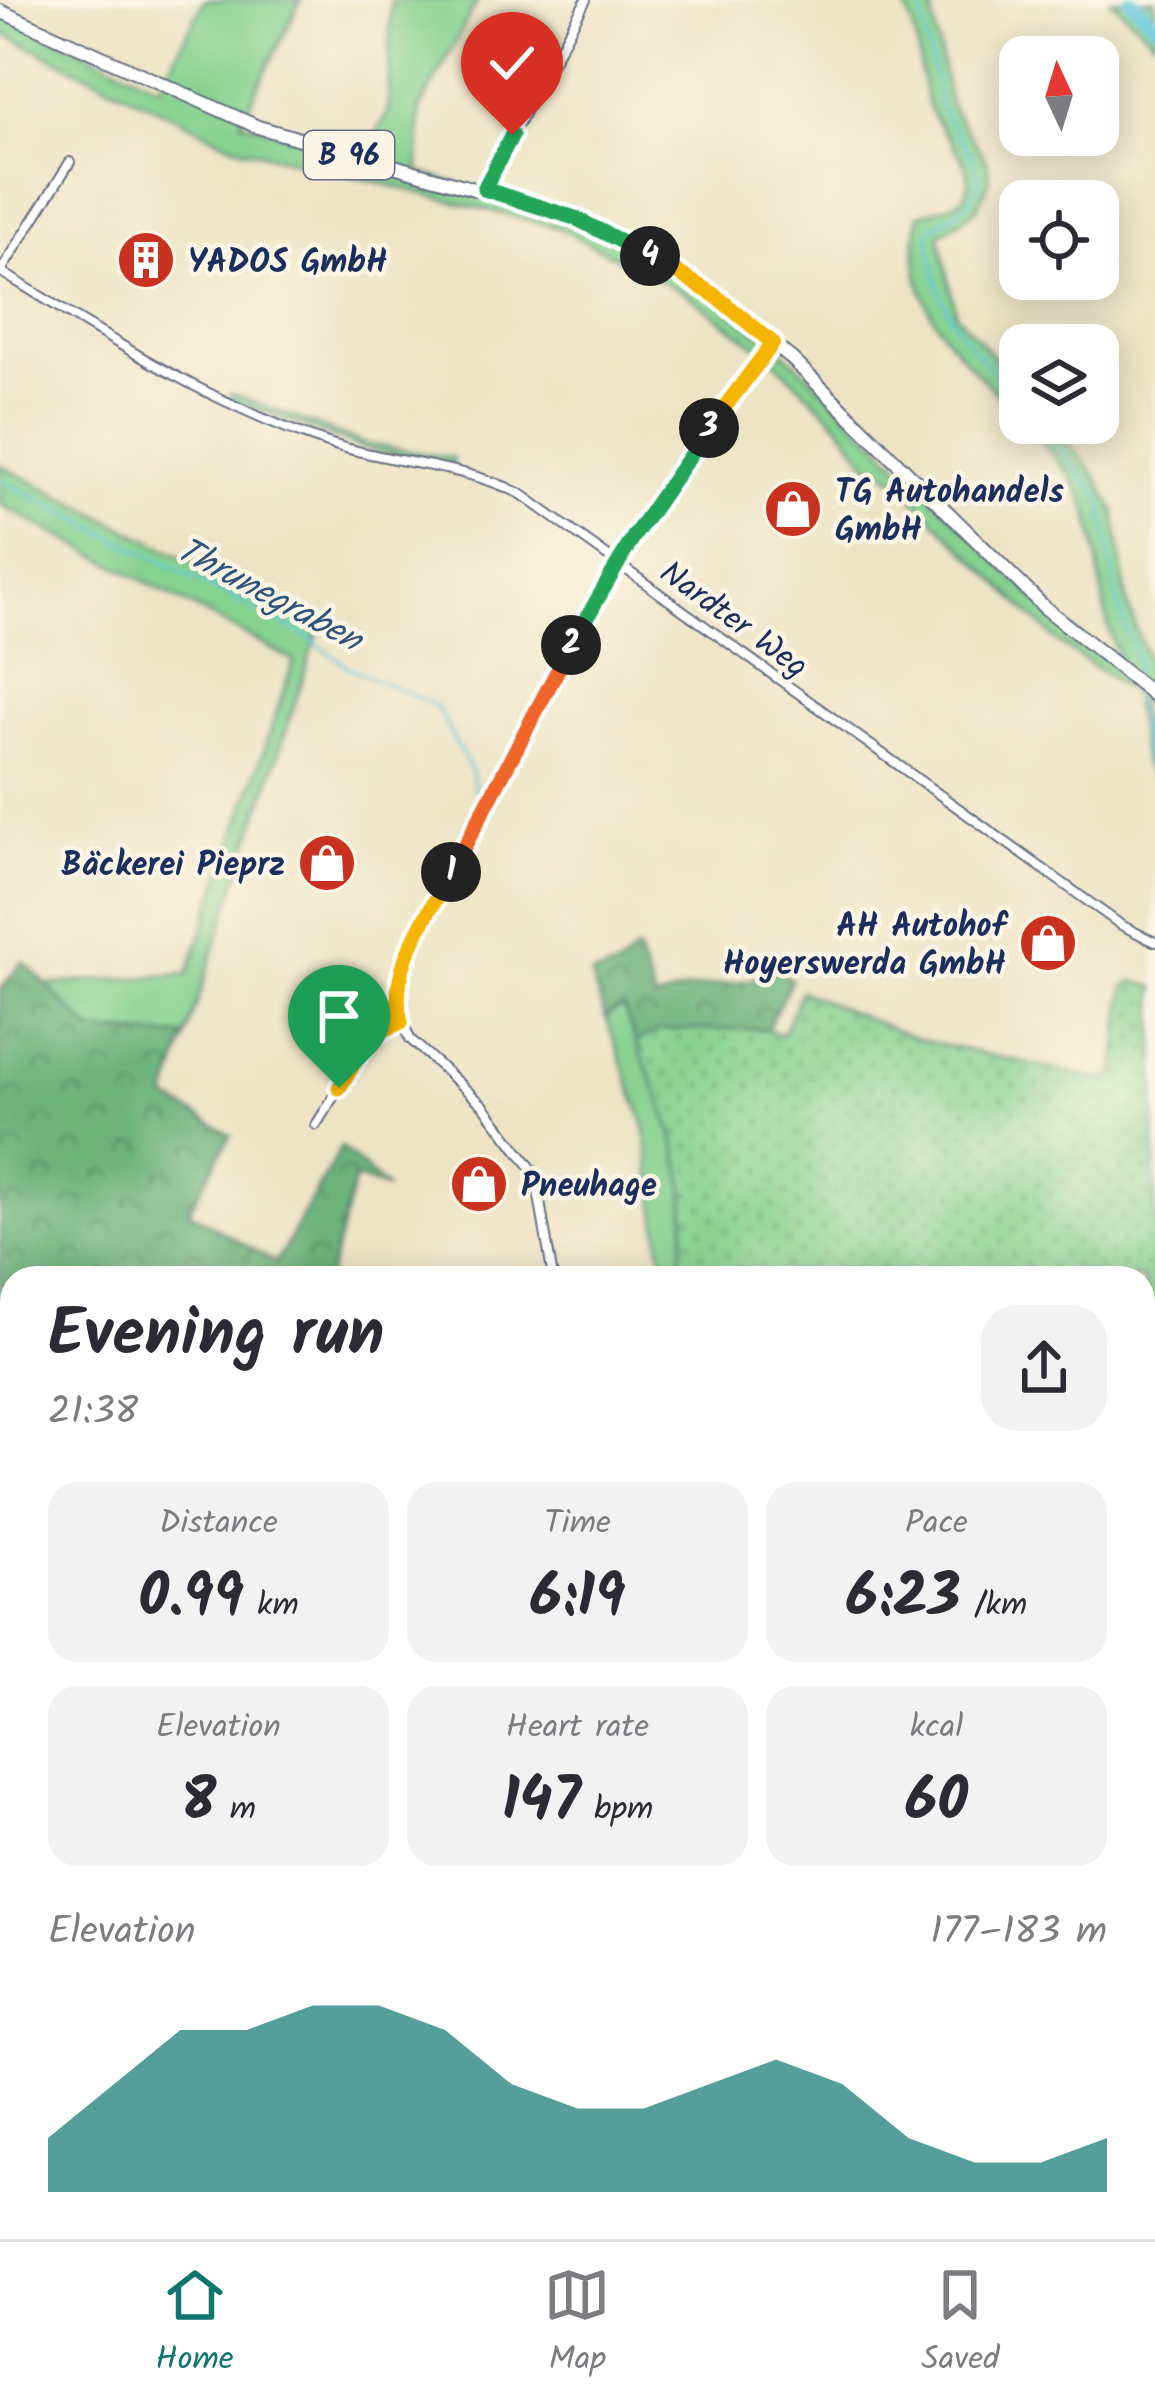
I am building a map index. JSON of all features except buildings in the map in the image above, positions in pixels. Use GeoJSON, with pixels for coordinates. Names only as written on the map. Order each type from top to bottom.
{"type":"FeatureCollection","features":[{"type":"Feature","properties":{"kind":"main road","name":"B 96"},"geometry":{"type":"LineString","coordinates":[[0,11],[258,128],[484,189],[575,218],[628,242],[716,296],[773,343],[1044,607],[1155,696]]}},
{"type":"Feature","properties":{"kind":"street"},"geometry":{"type":"LineString","coordinates":[[484,189],[586,0]]}},
{"type":"Feature","properties":{"kind":"street"},"geometry":{"type":"LineString","coordinates":[[0,271],[70,162]]}},
{"type":"Feature","properties":{"kind":"street","name":"Nardter Weg"},"geometry":{"type":"LineString","coordinates":[[0,271],[204,394],[347,450],[497,483],[539,505],[1121,925],[1155,942]]}},
{"type":"Feature","properties":{"kind":"street"},"geometry":{"type":"LineString","coordinates":[[552,1266],[542,1190],[526,1158],[484,1106],[419,1052],[401,1022],[396,995],[403,965],[617,563],[773,343]]}},
{"type":"Feature","properties":{"kind":"street"},"geometry":{"type":"LineString","coordinates":[[316,1125],[370,1037],[401,1022]]}},
{"type":"Feature","properties":{"kind":"green space"},"geometry":{"type":"Polygon","coordinates":[[[204,0],[301,0],[241,121],[365,159],[388,111],[391,0],[478,0],[420,109],[419,172],[575,218],[690,279],[792,359],[1044,607],[1124,672],[1109,629],[1085,502],[1043,444],[1069,444],[1094,473],[1115,511],[1127,602],[1149,665],[1139,709],[1155,781],[1143,763],[1132,692],[1060,644],[888,474],[868,464],[840,425],[765,352],[688,295],[559,228],[235,146],[0,32],[0,12],[160,86],[204,0]]]}},
{"type":"Feature","properties":{"kind":"green space"},"geometry":{"type":"Polygon","coordinates":[[[902,0],[930,0],[950,105],[987,161],[990,180],[976,210],[939,235],[956,314],[999,363],[999,396],[941,329],[919,278],[919,214],[961,199],[969,177],[927,102],[902,0]]]}},
{"type":"Feature","properties":{"kind":"green space"},"geometry":{"type":"Polygon","coordinates":[[[1111,0],[1155,0],[1155,41],[1111,0]]]}},
{"type":"Feature","properties":{"kind":"green space"},"geometry":{"type":"Polygon","coordinates":[[[232,394],[365,444],[453,458],[454,465],[368,450],[229,400],[232,394]]]}},
{"type":"Feature","properties":{"kind":"green space"},"geometry":{"type":"Polygon","coordinates":[[[0,465],[320,626],[186,1037],[92,1031],[44,985],[188,974],[294,661],[0,504],[0,465]]]}},
{"type":"Feature","properties":{"kind":"green space"},"geometry":{"type":"Polygon","coordinates":[[[637,950],[656,1001],[762,976],[777,968],[791,980],[767,1029],[661,1030],[636,1042],[623,1007],[605,1017],[591,976],[617,968],[637,950]]]}},
{"type":"Feature","properties":{"kind":"green space"},"geometry":{"type":"Polygon","coordinates":[[[23,961],[92,1031],[186,1037],[167,1098],[231,1135],[188,1211],[276,1263],[341,1147],[387,1189],[355,1178],[331,1266],[0,1266],[0,990],[23,961]]]}},
{"type":"Feature","properties":{"kind":"green space"},"geometry":{"type":"Polygon","coordinates":[[[1133,981],[1155,987],[1155,1266],[679,1266],[685,1214],[679,1157],[636,1042],[660,1030],[767,1029],[782,1035],[801,991],[916,1039],[1103,1080],[1115,1074],[1125,986],[1133,981]]]}},
{"type":"Feature","properties":{"kind":"green space"},"geometry":{"type":"Polygon","coordinates":[[[623,1006],[673,1138],[685,1204],[678,1266],[663,1266],[645,1126],[606,1017],[623,1006]]]}},
{"type":"Feature","properties":{"kind":"waterway"},"geometry":{"type":"LineString","coordinates":[[919,0],[941,109],[973,157],[980,179],[968,204],[929,230],[938,287],[957,326],[999,378]]}},
{"type":"Feature","properties":{"kind":"waterway"},"geometry":{"type":"LineString","coordinates":[[1131,0],[1155,23]]}},
{"type":"Feature","properties":{"kind":"waterway"},"geometry":{"type":"LineString","coordinates":[[1055,444],[1101,499],[1118,604],[1137,663],[1135,675]]}},
{"type":"Feature","properties":{"kind":"waterway","name":"Thrunegraben"},"geometry":{"type":"LineString","coordinates":[[0,479],[305,635],[350,668],[436,706],[471,771],[475,791]]}},
{"type":"Feature","properties":{"kind":"waterway"},"geometry":{"type":"LineString","coordinates":[[1132,685],[1147,761],[1155,775]]}},
{"type":"Feature","properties":{"kind":"place","name":"YADOS GmbH"},"geometry":{"type":"Point","coordinates":[146,260]}},
{"type":"Feature","properties":{"kind":"place","name":"TG Autohandels GmbH"},"geometry":{"type":"Point","coordinates":[793,509]}},
{"type":"Feature","properties":{"kind":"place","name":"Bäckerei Pieprz"},"geometry":{"type":"Point","coordinates":[327,863]}},
{"type":"Feature","properties":{"kind":"place","name":"AH Autohof Hoyerswerda GmbH"},"geometry":{"type":"Point","coordinates":[1048,943]}},
{"type":"Feature","properties":{"kind":"place","name":"Pneuhage"},"geometry":{"type":"Point","coordinates":[479,1184]}},
{"type":"Feature","properties":{"kind":"route"},"geometry":{"type":"LineString","coordinates":[[339,1088],[370,1037],[401,1022],[396,995],[403,965],[599,592],[695,447],[773,343],[716,296],[628,242],[575,218],[484,189],[512,135]]}}]}
